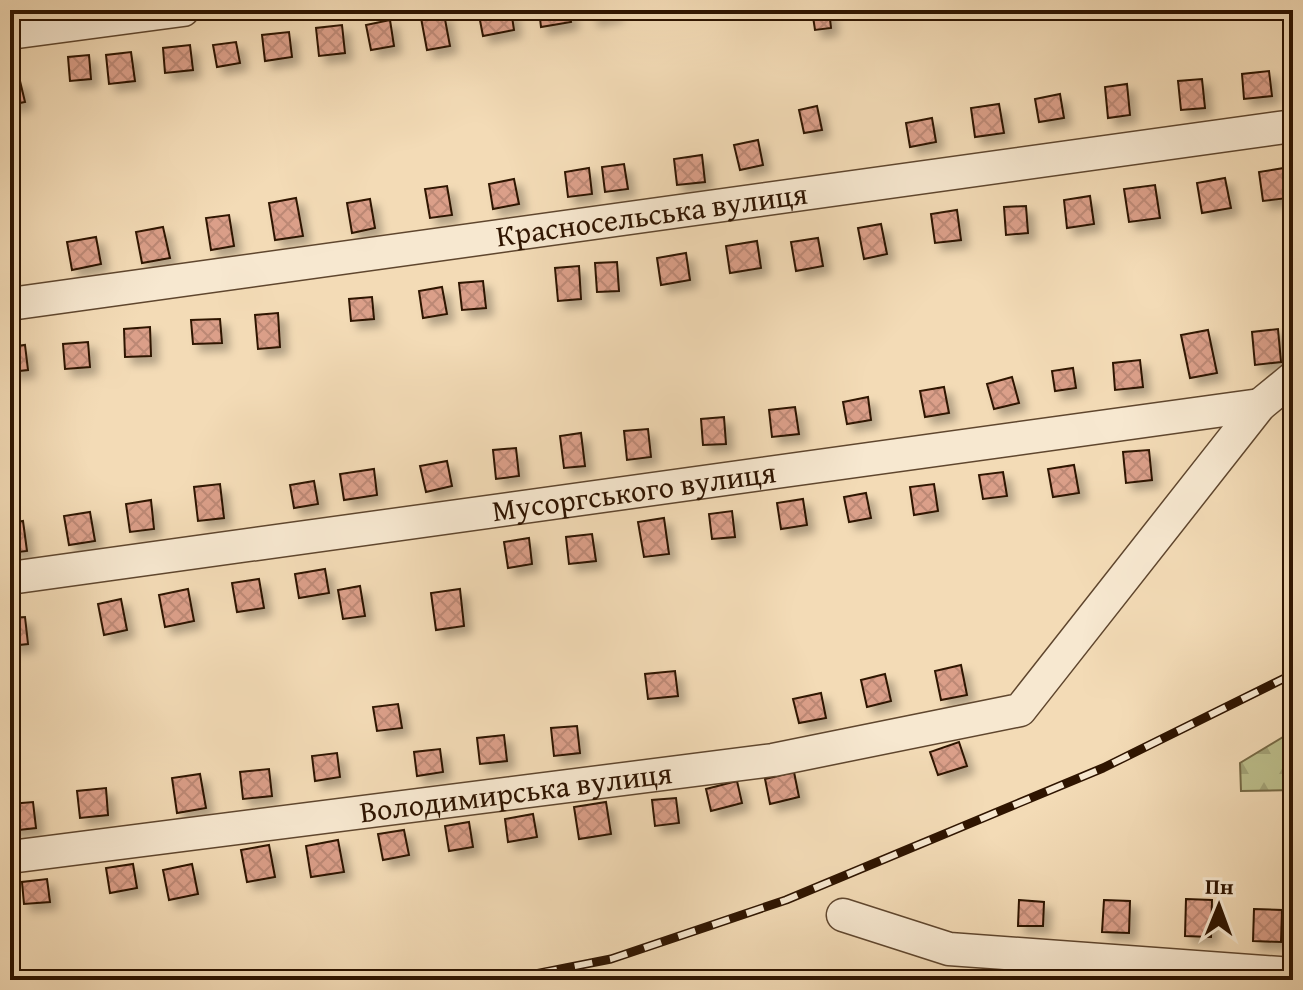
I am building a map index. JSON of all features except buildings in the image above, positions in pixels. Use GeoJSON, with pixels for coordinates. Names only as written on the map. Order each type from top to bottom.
{"type":"FeatureCollection","features":[{"type":"Feature","properties":{"kind":"street"},"geometry":{"type":"LineString","coordinates":[[10,33],[183,10]]}},
{"type":"Feature","properties":{"kind":"street","name":"Красносельська вулиця"},"geometry":{"type":"LineString","coordinates":[[10,304],[1293,126]]}},
{"type":"Feature","properties":{"kind":"street"},"geometry":{"type":"LineString","coordinates":[[1260,405],[1293,378]]}},
{"type":"Feature","properties":{"kind":"street","name":"Мусоргського вулиця"},"geometry":{"type":"LineString","coordinates":[[10,578],[1260,405]]}},
{"type":"Feature","properties":{"kind":"street","name":"Володимирська вулиця"},"geometry":{"type":"LineString","coordinates":[[10,857],[773,760],[1020,710],[1260,405]]}},
{"type":"Feature","properties":{"kind":"street"},"geometry":{"type":"LineString","coordinates":[[843,915],[949,949],[1293,974]]}},
{"type":"Feature","properties":{"kind":"green space"},"geometry":{"type":"Polygon","coordinates":[[[1293,731],[1293,790],[1241,791],[1240,763],[1293,731]]]}},
{"type":"Feature","properties":{"kind":"railway"},"geometry":{"type":"LineString","coordinates":[[504,980],[611,959],[786,900],[1103,768],[1293,674]]}}]}
